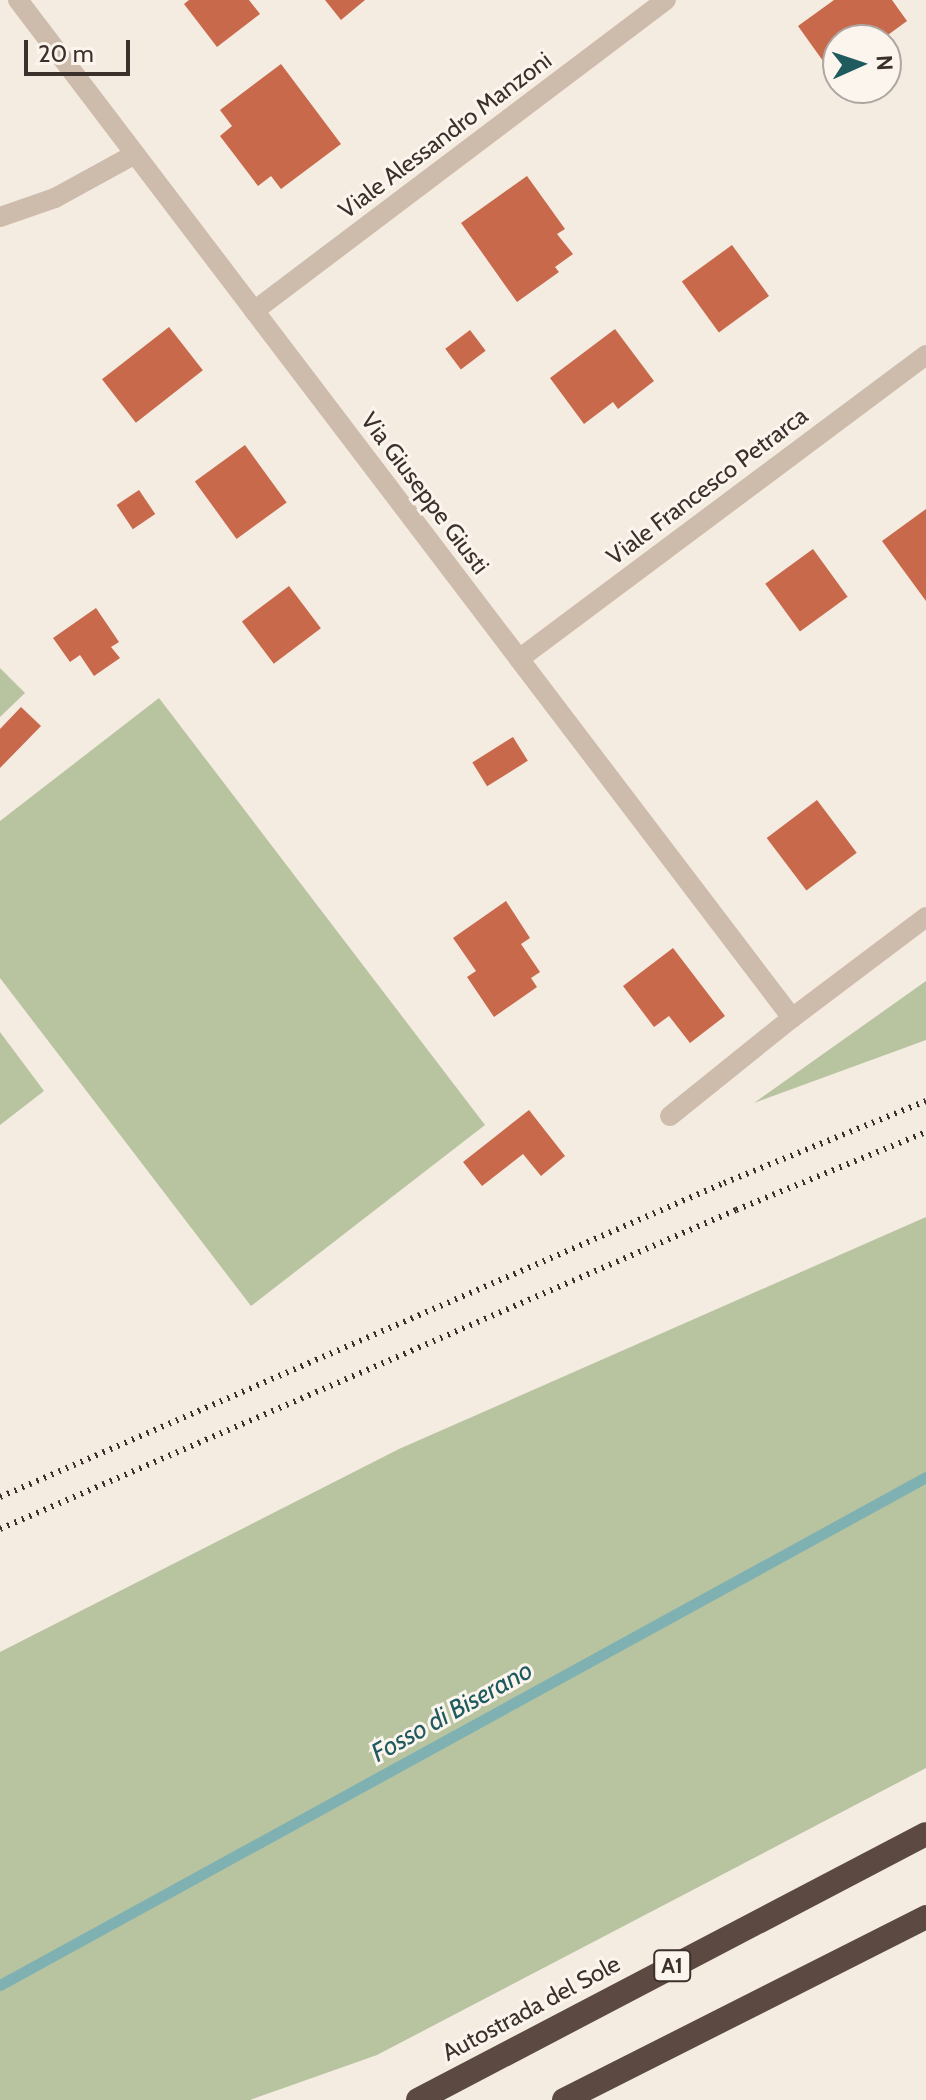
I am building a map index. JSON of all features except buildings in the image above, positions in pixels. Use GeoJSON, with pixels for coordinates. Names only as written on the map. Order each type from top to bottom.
{"type":"FeatureCollection","features":[{"type":"Feature","properties":{"kind":"highway","name":"Autostrada del Sole"},"geometry":{"type":"LineString","coordinates":[[418,2100],[926,1834]]}},
{"type":"Feature","properties":{"kind":"highway"},"geometry":{"type":"LineString","coordinates":[[564,2100],[926,1917]]}},
{"type":"Feature","properties":{"kind":"street","name":"Via Giuseppe Giusti"},"geometry":{"type":"LineString","coordinates":[[18,0],[792,1018]]}},
{"type":"Feature","properties":{"kind":"street","name":"Viale Alessandro Manzoni"},"geometry":{"type":"LineString","coordinates":[[254,311],[666,0]]}},
{"type":"Feature","properties":{"kind":"street"},"geometry":{"type":"LineString","coordinates":[[0,217],[55,198],[135,154]]}},
{"type":"Feature","properties":{"kind":"street","name":"Viale Francesco Petrarca"},"geometry":{"type":"LineString","coordinates":[[519,659],[926,355]]}},
{"type":"Feature","properties":{"kind":"street"},"geometry":{"type":"LineString","coordinates":[[670,1116],[792,1018],[926,917]]}},
{"type":"Feature","properties":{"kind":"green space"},"geometry":{"type":"Polygon","coordinates":[[[0,668],[25,693],[0,717],[0,668]]]}},
{"type":"Feature","properties":{"kind":"green space"},"geometry":{"type":"Polygon","coordinates":[[[159,698],[485,1125],[251,1306],[0,978],[0,821],[159,698]]]}},
{"type":"Feature","properties":{"kind":"green space"},"geometry":{"type":"Polygon","coordinates":[[[926,981],[926,1040],[754,1103],[926,981]]]}},
{"type":"Feature","properties":{"kind":"green space"},"geometry":{"type":"Polygon","coordinates":[[[0,1032],[44,1091],[0,1125],[0,1032]]]}},
{"type":"Feature","properties":{"kind":"green space"},"geometry":{"type":"Polygon","coordinates":[[[926,1217],[926,1768],[377,2055],[250,2100],[0,2100],[0,1652],[399,1449],[926,1217]]]}},
{"type":"Feature","properties":{"kind":"waterway","name":"Fosso di Biserano"},"geometry":{"type":"LineString","coordinates":[[0,1985],[926,1477]]}},
{"type":"Feature","properties":{"kind":"railway"},"geometry":{"type":"LineString","coordinates":[[0,1497],[724,1183],[926,1101]]}},
{"type":"Feature","properties":{"kind":"railway"},"geometry":{"type":"LineString","coordinates":[[0,1529],[736,1210],[926,1132]]}}]}
